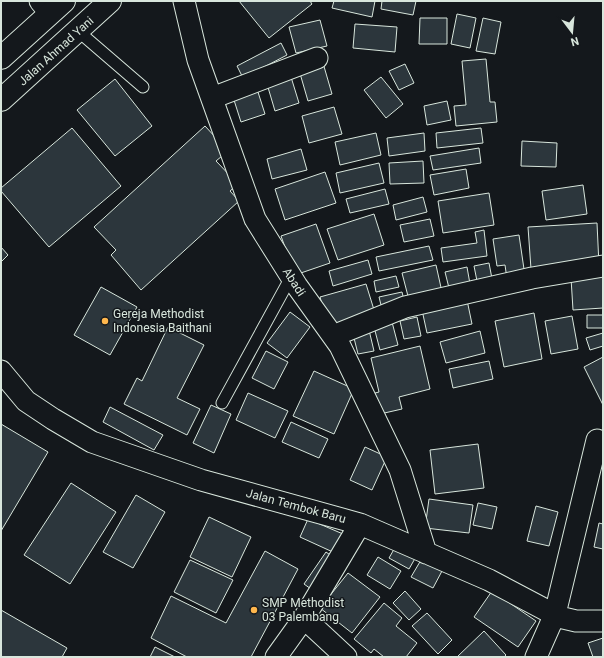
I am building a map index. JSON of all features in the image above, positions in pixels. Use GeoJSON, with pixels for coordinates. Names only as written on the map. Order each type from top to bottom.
{"type":"FeatureCollection","features":[{"type":"Feature","properties":{"kind":"highway","name":"Jalan Ahmad Yani"},"geometry":{"type":"LineString","coordinates":[[1,100],[110,1]]}},
{"type":"Feature","properties":{"kind":"highway"},"geometry":{"type":"LineString","coordinates":[[1,58],[51,5]]}},
{"type":"Feature","properties":{"kind":"street","name":"Abadi"},"geometry":{"type":"LineString","coordinates":[[184,1],[198,60],[255,219],[291,277],[340,346],[400,470],[426,553]]}},
{"type":"Feature","properties":{"kind":"street"},"geometry":{"type":"LineString","coordinates":[[212,98],[317,58]]}},
{"type":"Feature","properties":{"kind":"street"},"geometry":{"type":"LineString","coordinates":[[333,336],[405,307],[532,278],[603,266]]}},
{"type":"Feature","properties":{"kind":"street","name":"Jalan Tembok Baru"},"geometry":{"type":"LineString","coordinates":[[1,372],[26,401],[92,442],[201,480],[360,524],[489,580],[555,614],[576,621],[603,621]]}},
{"type":"Feature","properties":{"kind":"street"},"geometry":{"type":"LineString","coordinates":[[536,657],[555,614],[597,440]]}},
{"type":"Feature","properties":{"kind":"street"},"geometry":{"type":"LineString","coordinates":[[276,657],[304,618],[360,524]]}},
{"type":"Feature","properties":{"kind":"street"},"geometry":{"type":"LineString","coordinates":[[304,618],[346,657]]}},
{"type":"Feature","properties":{"kind":"lane"},"geometry":{"type":"LineString","coordinates":[[78,31],[143,87]]}},
{"type":"Feature","properties":{"kind":"lane"},"geometry":{"type":"LineString","coordinates":[[222,403],[291,277]]}},
{"type":"Feature","properties":{"kind":"building"},"geometry":{"type":"Polygon","coordinates":[[[239,1],[310,1],[312,4],[269,38],[239,1]]]}},
{"type":"Feature","properties":{"kind":"building"},"geometry":{"type":"Polygon","coordinates":[[[334,1],[375,1],[372,17],[332,8],[334,1]]]}},
{"type":"Feature","properties":{"kind":"building"},"geometry":{"type":"Polygon","coordinates":[[[382,1],[416,1],[413,15],[381,9],[382,1]]]}},
{"type":"Feature","properties":{"kind":"building"},"geometry":{"type":"Polygon","coordinates":[[[457,14],[476,18],[470,48],[451,44],[457,14]]]}},
{"type":"Feature","properties":{"kind":"building"},"geometry":{"type":"Polygon","coordinates":[[[420,18],[447,18],[447,44],[419,44],[420,18]]]}},
{"type":"Feature","properties":{"kind":"building"},"geometry":{"type":"Polygon","coordinates":[[[483,18],[501,22],[495,54],[476,51],[483,18]]]}},
{"type":"Feature","properties":{"kind":"building"},"geometry":{"type":"Polygon","coordinates":[[[320,20],[327,46],[296,53],[289,27],[320,20]]]}},
{"type":"Feature","properties":{"kind":"building"},"geometry":{"type":"Polygon","coordinates":[[[355,24],[397,27],[395,52],[353,48],[355,24]]]}},
{"type":"Feature","properties":{"kind":"building"},"geometry":{"type":"Polygon","coordinates":[[[281,43],[287,55],[243,78],[237,66],[281,43]]]}},
{"type":"Feature","properties":{"kind":"building"},"geometry":{"type":"Polygon","coordinates":[[[486,59],[490,102],[495,102],[497,122],[456,126],[454,106],[466,105],[462,61],[486,59]]]}},
{"type":"Feature","properties":{"kind":"building"},"geometry":{"type":"Polygon","coordinates":[[[323,63],[332,94],[308,101],[299,70],[323,63]]]}},
{"type":"Feature","properties":{"kind":"building"},"geometry":{"type":"Polygon","coordinates":[[[405,64],[414,83],[399,90],[389,71],[405,64]]]}},
{"type":"Feature","properties":{"kind":"building"},"geometry":{"type":"Polygon","coordinates":[[[291,77],[299,103],[275,111],[267,84],[291,77]]]}},
{"type":"Feature","properties":{"kind":"building"},"geometry":{"type":"Polygon","coordinates":[[[381,77],[403,104],[386,118],[364,90],[381,77]]]}},
{"type":"Feature","properties":{"kind":"building"},"geometry":{"type":"Polygon","coordinates":[[[115,79],[152,126],[115,156],[77,110],[115,79]]]}},
{"type":"Feature","properties":{"kind":"building"},"geometry":{"type":"Polygon","coordinates":[[[257,89],[265,114],[241,122],[233,97],[257,89]]]}},
{"type":"Feature","properties":{"kind":"building"},"geometry":{"type":"Polygon","coordinates":[[[447,101],[451,120],[427,125],[424,106],[447,101]]]}},
{"type":"Feature","properties":{"kind":"building"},"geometry":{"type":"Polygon","coordinates":[[[334,107],[342,134],[309,143],[302,116],[334,107]]]}},
{"type":"Feature","properties":{"kind":"building"},"geometry":{"type":"Polygon","coordinates":[[[205,126],[228,151],[216,161],[238,184],[230,191],[239,201],[141,290],[111,255],[116,250],[94,227],[205,126]]]}},
{"type":"Feature","properties":{"kind":"building"},"geometry":{"type":"Polygon","coordinates":[[[72,128],[121,186],[49,247],[1,191],[1,188],[72,128]]]}},
{"type":"Feature","properties":{"kind":"building"},"geometry":{"type":"Polygon","coordinates":[[[481,128],[483,143],[437,148],[436,133],[481,128]]]}},
{"type":"Feature","properties":{"kind":"building"},"geometry":{"type":"Polygon","coordinates":[[[376,133],[381,155],[340,165],[335,142],[376,133]]]}},
{"type":"Feature","properties":{"kind":"building"},"geometry":{"type":"Polygon","coordinates":[[[424,133],[425,151],[389,156],[387,138],[424,133]]]}},
{"type":"Feature","properties":{"kind":"building"},"geometry":{"type":"Polygon","coordinates":[[[522,141],[557,143],[556,167],[521,166],[522,141]]]}},
{"type":"Feature","properties":{"kind":"building"},"geometry":{"type":"Polygon","coordinates":[[[479,148],[481,163],[433,170],[430,156],[479,148]]]}},
{"type":"Feature","properties":{"kind":"building"},"geometry":{"type":"Polygon","coordinates":[[[301,149],[307,170],[272,179],[267,159],[301,149]]]}},
{"type":"Feature","properties":{"kind":"building"},"geometry":{"type":"Polygon","coordinates":[[[423,161],[424,183],[390,184],[389,163],[423,161]]]}},
{"type":"Feature","properties":{"kind":"building"},"geometry":{"type":"Polygon","coordinates":[[[379,163],[384,183],[340,193],[336,173],[379,163]]]}},
{"type":"Feature","properties":{"kind":"building"},"geometry":{"type":"Polygon","coordinates":[[[466,169],[469,188],[434,195],[430,175],[466,169]]]}},
{"type":"Feature","properties":{"kind":"building"},"geometry":{"type":"Polygon","coordinates":[[[325,172],[336,203],[285,220],[275,189],[325,172]]]}},
{"type":"Feature","properties":{"kind":"building"},"geometry":{"type":"Polygon","coordinates":[[[583,185],[587,214],[546,220],[542,191],[583,185]]]}},
{"type":"Feature","properties":{"kind":"building"},"geometry":{"type":"Polygon","coordinates":[[[385,189],[389,204],[350,213],[346,199],[385,189]]]}},
{"type":"Feature","properties":{"kind":"building"},"geometry":{"type":"Polygon","coordinates":[[[489,193],[494,225],[443,233],[438,201],[489,193]]]}},
{"type":"Feature","properties":{"kind":"building"},"geometry":{"type":"Polygon","coordinates":[[[423,197],[427,212],[396,220],[393,205],[423,197]]]}},
{"type":"Feature","properties":{"kind":"building"},"geometry":{"type":"Polygon","coordinates":[[[374,214],[384,245],[338,260],[327,229],[374,214]]]}},
{"type":"Feature","properties":{"kind":"building"},"geometry":{"type":"Polygon","coordinates":[[[430,219],[434,236],[404,242],[400,225],[430,219]]]}},
{"type":"Feature","properties":{"kind":"building"},"geometry":{"type":"Polygon","coordinates":[[[597,223],[599,265],[531,269],[528,227],[597,223]]]}},
{"type":"Feature","properties":{"kind":"building"},"geometry":{"type":"Polygon","coordinates":[[[316,224],[330,263],[295,275],[281,236],[316,224]]]}},
{"type":"Feature","properties":{"kind":"building"},"geometry":{"type":"Polygon","coordinates":[[[484,230],[487,256],[443,262],[441,248],[477,243],[475,232],[484,230]]]}},
{"type":"Feature","properties":{"kind":"building"},"geometry":{"type":"Polygon","coordinates":[[[519,235],[525,276],[507,279],[505,265],[497,266],[493,239],[519,235]]]}},
{"type":"Feature","properties":{"kind":"building"},"geometry":{"type":"Polygon","coordinates":[[[429,246],[433,260],[379,271],[376,257],[429,246]]]}},
{"type":"Feature","properties":{"kind":"building"},"geometry":{"type":"Polygon","coordinates":[[[1,247],[8,255],[1,262],[1,247]]]}},
{"type":"Feature","properties":{"kind":"building"},"geometry":{"type":"Polygon","coordinates":[[[368,260],[372,274],[333,286],[329,271],[368,260]]]}},
{"type":"Feature","properties":{"kind":"building"},"geometry":{"type":"Polygon","coordinates":[[[489,263],[493,284],[478,286],[474,266],[489,263]]]}},
{"type":"Feature","properties":{"kind":"building"},"geometry":{"type":"Polygon","coordinates":[[[436,265],[442,292],[409,300],[402,273],[436,265]]]}},
{"type":"Feature","properties":{"kind":"building"},"geometry":{"type":"Polygon","coordinates":[[[467,267],[470,284],[449,288],[445,272],[467,267]]]}},
{"type":"Feature","properties":{"kind":"building"},"geometry":{"type":"Polygon","coordinates":[[[396,276],[399,287],[376,292],[374,281],[396,276]]]}},
{"type":"Feature","properties":{"kind":"building"},"geometry":{"type":"Polygon","coordinates":[[[603,276],[603,308],[573,310],[571,278],[603,276]]]}},
{"type":"Feature","properties":{"kind":"building"},"geometry":{"type":"Polygon","coordinates":[[[366,284],[375,313],[328,326],[320,297],[366,284]]]}},
{"type":"Feature","properties":{"kind":"building","name":"Gereja Methodist Indonesia Baithani"},"geometry":{"type":"Polygon","coordinates":[[[101,287],[137,307],[110,355],[74,335],[101,287]]]}},
{"type":"Feature","properties":{"kind":"building"},"geometry":{"type":"Polygon","coordinates":[[[402,292],[405,304],[382,309],[379,297],[402,292]]]}},
{"type":"Feature","properties":{"kind":"building"},"geometry":{"type":"Polygon","coordinates":[[[467,300],[472,324],[427,333],[422,310],[467,300]]]}},
{"type":"Feature","properties":{"kind":"building"},"geometry":{"type":"Polygon","coordinates":[[[290,312],[310,327],[287,358],[267,343],[290,312]]]}},
{"type":"Feature","properties":{"kind":"building"},"geometry":{"type":"Polygon","coordinates":[[[534,313],[542,359],[504,367],[495,321],[534,313]]]}},
{"type":"Feature","properties":{"kind":"building"},"geometry":{"type":"Polygon","coordinates":[[[587,315],[603,315],[603,328],[587,328],[587,315]]]}},
{"type":"Feature","properties":{"kind":"building"},"geometry":{"type":"Polygon","coordinates":[[[572,316],[578,349],[551,354],[545,321],[572,316]]]}},
{"type":"Feature","properties":{"kind":"building"},"geometry":{"type":"Polygon","coordinates":[[[417,317],[421,336],[404,339],[400,321],[417,317]]]}},
{"type":"Feature","properties":{"kind":"building"},"geometry":{"type":"Polygon","coordinates":[[[392,322],[398,345],[380,350],[374,327],[392,322]]]}},
{"type":"Feature","properties":{"kind":"building"},"geometry":{"type":"Polygon","coordinates":[[[168,327],[204,345],[177,398],[200,409],[187,435],[124,404],[137,378],[142,381],[168,327]]]}},
{"type":"Feature","properties":{"kind":"building"},"geometry":{"type":"Polygon","coordinates":[[[369,330],[374,351],[358,354],[353,334],[369,330]]]}},
{"type":"Feature","properties":{"kind":"building"},"geometry":{"type":"Polygon","coordinates":[[[480,331],[485,353],[446,363],[440,342],[480,331]]]}},
{"type":"Feature","properties":{"kind":"building"},"geometry":{"type":"Polygon","coordinates":[[[603,333],[603,346],[590,350],[586,338],[603,333]]]}},
{"type":"Feature","properties":{"kind":"building"},"geometry":{"type":"Polygon","coordinates":[[[420,346],[430,389],[399,397],[402,409],[380,414],[375,393],[379,392],[371,358],[420,346]]]}},
{"type":"Feature","properties":{"kind":"building"},"geometry":{"type":"Polygon","coordinates":[[[266,351],[288,362],[274,389],[252,378],[266,351]]]}},
{"type":"Feature","properties":{"kind":"building"},"geometry":{"type":"Polygon","coordinates":[[[603,357],[603,405],[584,367],[603,357]]]}},
{"type":"Feature","properties":{"kind":"building"},"geometry":{"type":"Polygon","coordinates":[[[489,361],[493,379],[453,388],[449,369],[489,361]]]}},
{"type":"Feature","properties":{"kind":"building"},"geometry":{"type":"Polygon","coordinates":[[[314,371],[354,389],[334,434],[293,416],[314,371]]]}},
{"type":"Feature","properties":{"kind":"building"},"geometry":{"type":"Polygon","coordinates":[[[248,393],[288,411],[275,438],[236,420],[248,393]]]}},
{"type":"Feature","properties":{"kind":"building"},"geometry":{"type":"Polygon","coordinates":[[[211,405],[231,414],[214,453],[193,443],[211,405]]]}},
{"type":"Feature","properties":{"kind":"building"},"geometry":{"type":"Polygon","coordinates":[[[110,407],[163,435],[154,450],[103,422],[110,407]]]}},
{"type":"Feature","properties":{"kind":"building"},"geometry":{"type":"Polygon","coordinates":[[[291,422],[328,439],[319,458],[282,442],[291,422]]]}},
{"type":"Feature","properties":{"kind":"building"},"geometry":{"type":"Polygon","coordinates":[[[1,424],[48,452],[1,531],[1,424]]]}},
{"type":"Feature","properties":{"kind":"building"},"geometry":{"type":"Polygon","coordinates":[[[478,444],[484,488],[435,494],[430,450],[478,444]]]}},
{"type":"Feature","properties":{"kind":"building"},"geometry":{"type":"Polygon","coordinates":[[[365,447],[387,457],[372,490],[350,480],[365,447]]]}},
{"type":"Feature","properties":{"kind":"building"},"geometry":{"type":"Polygon","coordinates":[[[71,483],[116,512],[70,584],[24,555],[71,483]]]}},
{"type":"Feature","properties":{"kind":"building"},"geometry":{"type":"Polygon","coordinates":[[[136,495],[165,512],[133,568],[103,552],[136,495]]]}},
{"type":"Feature","properties":{"kind":"building"},"geometry":{"type":"Polygon","coordinates":[[[429,499],[473,505],[469,533],[425,528],[429,499]]]}},
{"type":"Feature","properties":{"kind":"building"},"geometry":{"type":"Polygon","coordinates":[[[478,503],[497,507],[492,529],[473,525],[478,503]]]}},
{"type":"Feature","properties":{"kind":"building"},"geometry":{"type":"Polygon","coordinates":[[[536,506],[558,512],[549,546],[527,541],[536,506]]]}},
{"type":"Feature","properties":{"kind":"building"},"geometry":{"type":"Polygon","coordinates":[[[209,517],[251,537],[232,577],[190,557],[209,517]]]}},
{"type":"Feature","properties":{"kind":"building"},"geometry":{"type":"Polygon","coordinates":[[[308,519],[343,534],[335,553],[300,537],[308,519]]]}},
{"type":"Feature","properties":{"kind":"building"},"geometry":{"type":"Polygon","coordinates":[[[599,523],[603,524],[603,549],[594,547],[599,523]]]}},
{"type":"Feature","properties":{"kind":"building"},"geometry":{"type":"Polygon","coordinates":[[[397,544],[417,555],[409,569],[389,558],[397,544]]]}},
{"type":"Feature","properties":{"kind":"building","name":"SMP Methodist 03 Palembang"},"geometry":{"type":"Polygon","coordinates":[[[265,551],[298,569],[251,657],[187,657],[151,638],[171,596],[226,623],[265,551]]]}},
{"type":"Feature","properties":{"kind":"building"},"geometry":{"type":"Polygon","coordinates":[[[326,552],[333,557],[311,589],[304,584],[326,552]]]}},
{"type":"Feature","properties":{"kind":"building"},"geometry":{"type":"Polygon","coordinates":[[[378,557],[401,571],[390,589],[367,575],[378,557]]]}},
{"type":"Feature","properties":{"kind":"building"},"geometry":{"type":"Polygon","coordinates":[[[190,560],[233,580],[216,613],[174,592],[190,560]]]}},
{"type":"Feature","properties":{"kind":"building"},"geometry":{"type":"Polygon","coordinates":[[[421,560],[442,571],[433,588],[411,577],[421,560]]]}},
{"type":"Feature","properties":{"kind":"building"},"geometry":{"type":"Polygon","coordinates":[[[348,573],[380,597],[352,633],[320,608],[348,573]]]}},
{"type":"Feature","properties":{"kind":"building"},"geometry":{"type":"Polygon","coordinates":[[[405,591],[421,609],[409,620],[393,603],[405,591]]]}},
{"type":"Feature","properties":{"kind":"building"},"geometry":{"type":"Polygon","coordinates":[[[492,591],[536,621],[518,647],[474,617],[492,591]]]}},
{"type":"Feature","properties":{"kind":"building"},"geometry":{"type":"Polygon","coordinates":[[[384,603],[402,618],[396,626],[417,643],[406,657],[384,657],[374,649],[371,653],[354,639],[384,603]]]}},
{"type":"Feature","properties":{"kind":"building"},"geometry":{"type":"Polygon","coordinates":[[[1,610],[67,648],[62,657],[1,657],[1,610]]]}},
{"type":"Feature","properties":{"kind":"building"},"geometry":{"type":"Polygon","coordinates":[[[427,613],[452,640],[438,654],[412,626],[427,613]]]}},
{"type":"Feature","properties":{"kind":"building"},"geometry":{"type":"Polygon","coordinates":[[[484,631],[506,655],[504,657],[457,657],[484,631]]]}},
{"type":"Feature","properties":{"kind":"building"},"geometry":{"type":"Polygon","coordinates":[[[603,638],[603,657],[593,657],[588,643],[603,638]]]}},
{"type":"Feature","properties":{"kind":"building"},"geometry":{"type":"Polygon","coordinates":[[[155,647],[175,657],[150,657],[155,647]]]}},
{"type":"Feature","properties":{"kind":"place","name":"Gereja Methodist Indonesia Baithani"},"geometry":{"type":"Point","coordinates":[105,321]}},
{"type":"Feature","properties":{"kind":"place","name":"SMP Methodist 03 Palembang"},"geometry":{"type":"Point","coordinates":[254,610]}}]}
